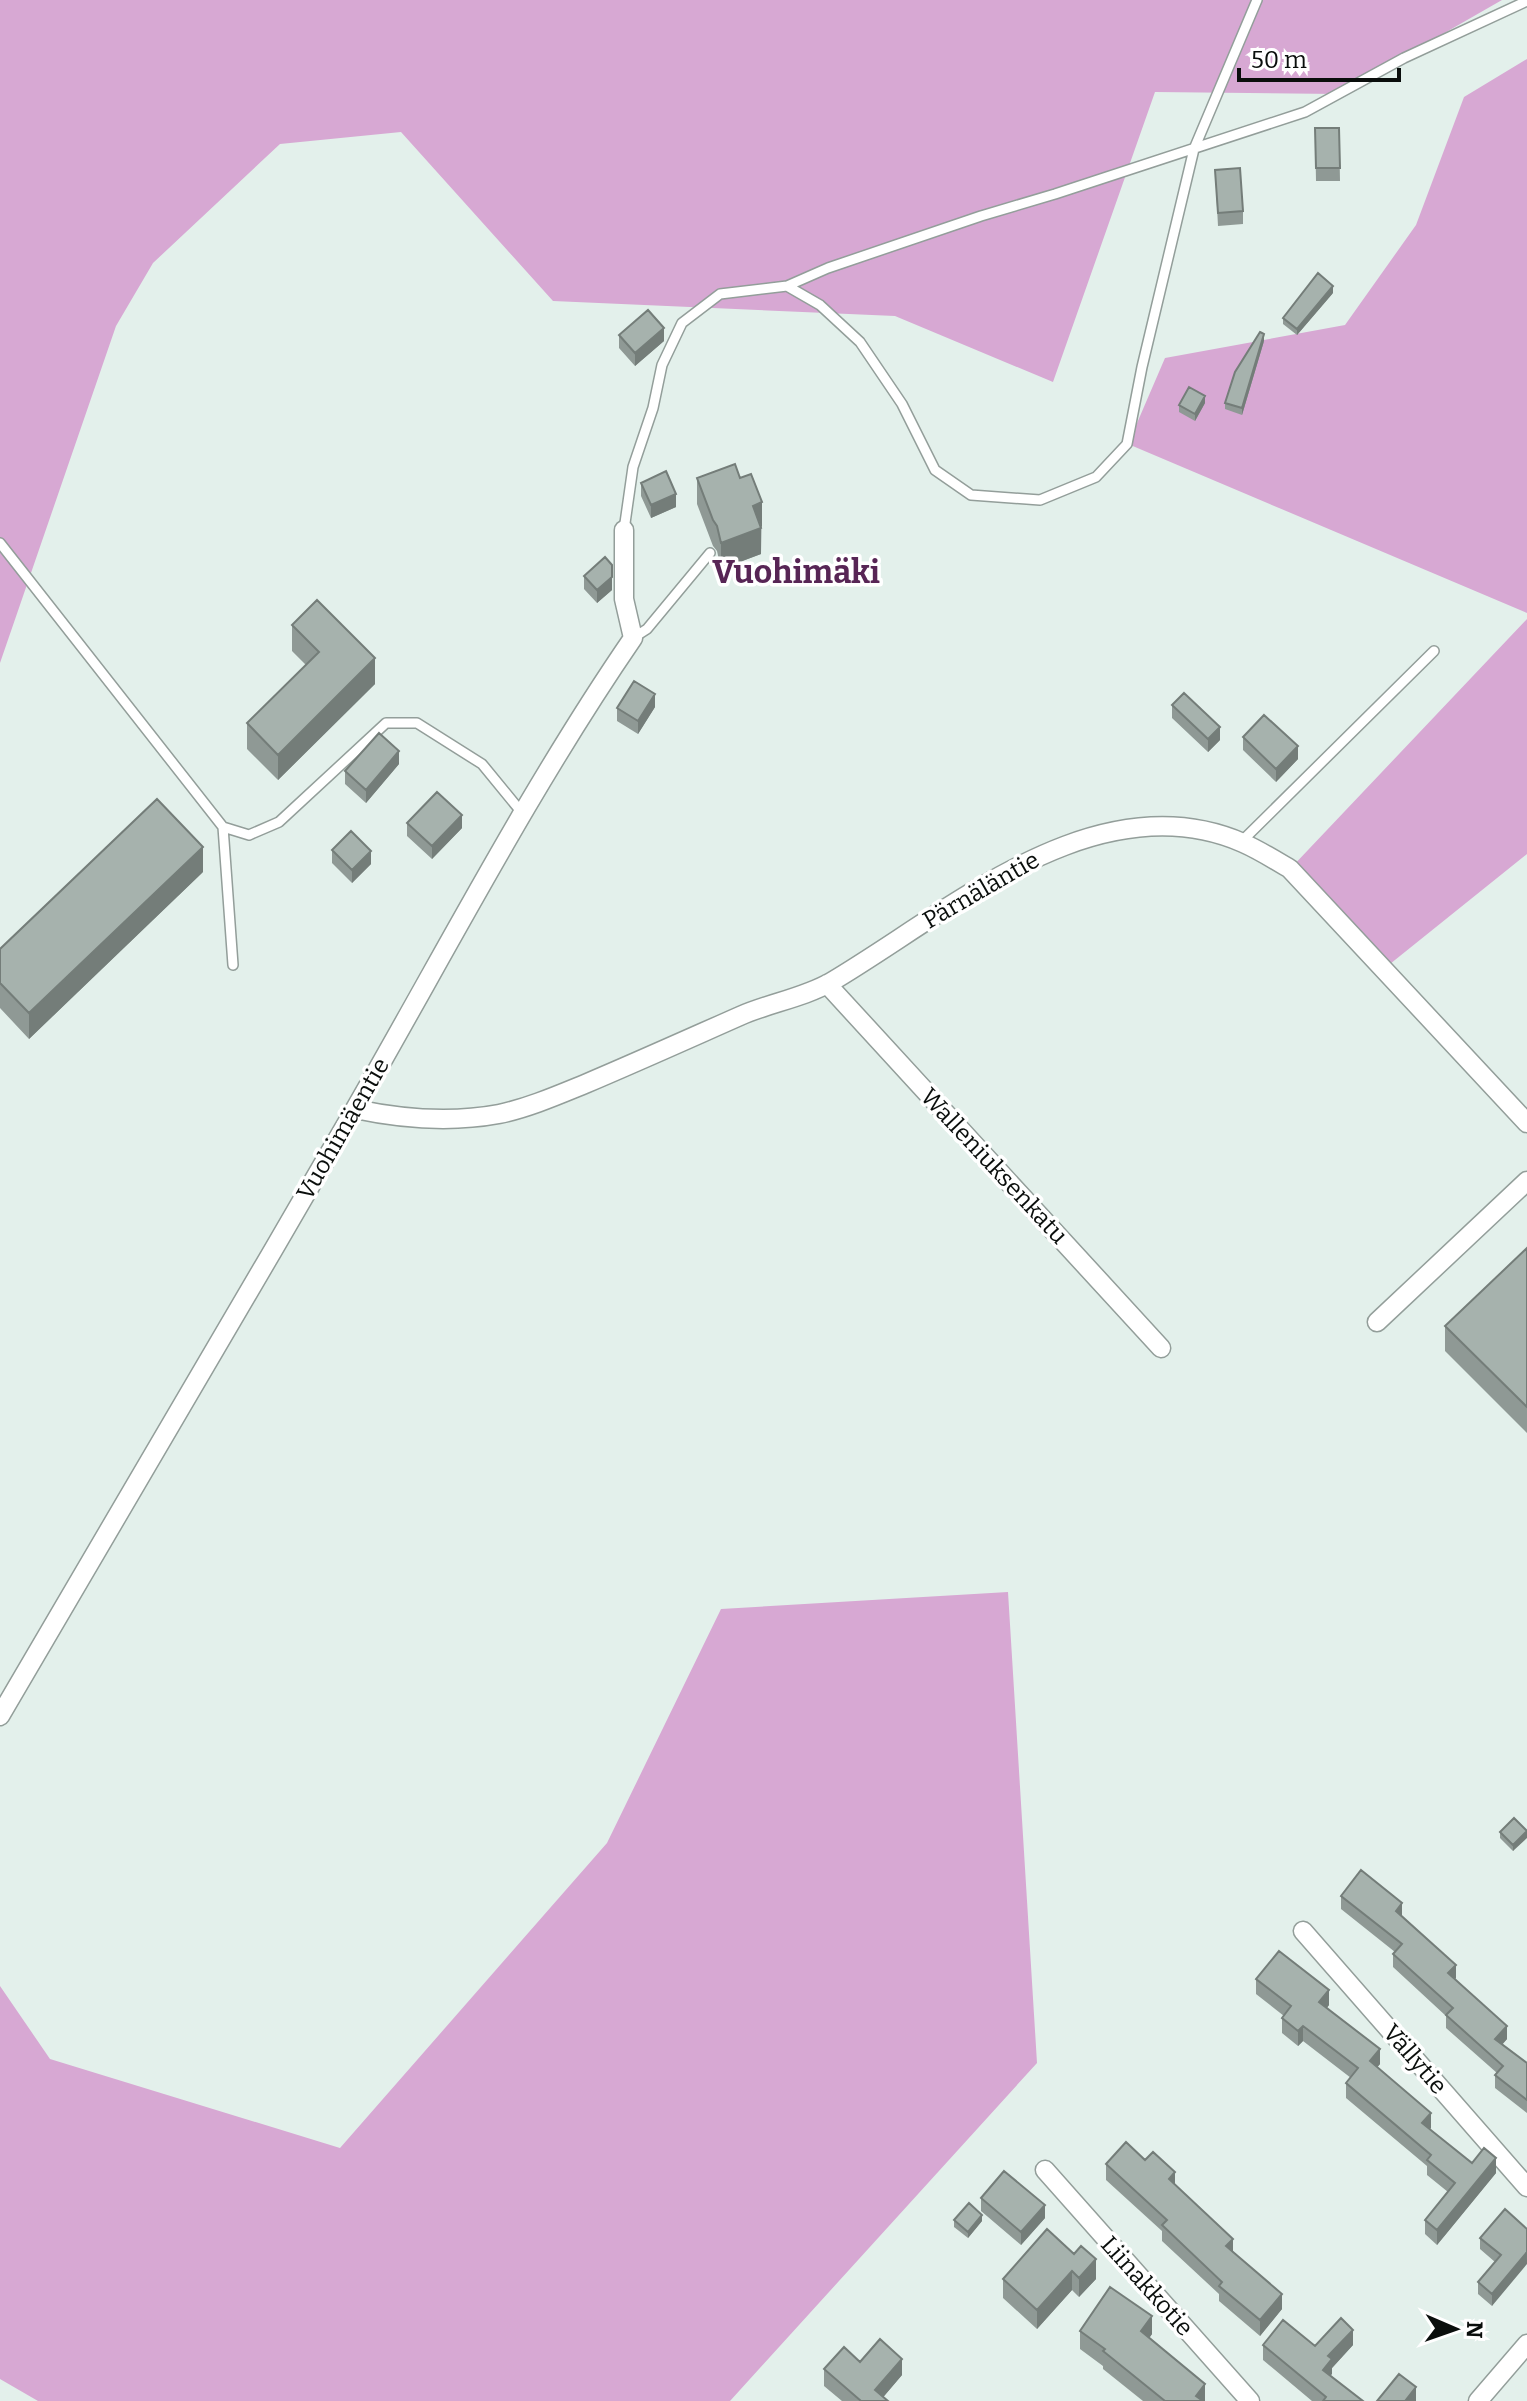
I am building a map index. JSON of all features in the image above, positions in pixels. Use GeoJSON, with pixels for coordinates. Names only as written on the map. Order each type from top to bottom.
{"type":"FeatureCollection","features":[{"type":"Feature","properties":{"kind":"street"},"geometry":{"type":"LineString","coordinates":[[624,530],[624,599],[633,638]]}},
{"type":"Feature","properties":{"kind":"street","name":"Vuohimäentie"},"geometry":{"type":"LineString","coordinates":[[0,1716],[355,1109],[523,814],[633,638]]}},
{"type":"Feature","properties":{"kind":"street","name":"Pärnäläntie"},"geometry":{"type":"LineString","coordinates":[[355,1109],[402,1119],[500,1114],[558,1095],[749,1012],[827,984],[994,879],[1054,847],[1111,831],[1163,826],[1203,831],[1241,842],[1290,869],[1527,1123]]}},
{"type":"Feature","properties":{"kind":"street","name":"Walleniuksenkatu"},"geometry":{"type":"LineString","coordinates":[[827,984],[1161,1348]]}},
{"type":"Feature","properties":{"kind":"street"},"geometry":{"type":"LineString","coordinates":[[1377,1322],[1527,1181]]}},
{"type":"Feature","properties":{"kind":"street","name":"Vällytie"},"geometry":{"type":"LineString","coordinates":[[1303,1931],[1527,2187]]}},
{"type":"Feature","properties":{"kind":"street","name":"Liinakkotie"},"geometry":{"type":"LineString","coordinates":[[1045,2170],[1250,2401]]}},
{"type":"Feature","properties":{"kind":"street"},"geometry":{"type":"LineString","coordinates":[[1478,2401],[1527,2344]]}},
{"type":"Feature","properties":{"kind":"lane"},"geometry":{"type":"LineString","coordinates":[[787,286],[820,305],[860,342],[902,404],[935,470],[971,495],[1040,500],[1096,477],[1127,444],[1142,367],[1194,149],[1257,0]]}},
{"type":"Feature","properties":{"kind":"lane"},"geometry":{"type":"LineString","coordinates":[[624,530],[633,467],[653,408],[662,365],[682,323],[720,294],[787,286],[828,268],[981,216],[1305,112],[1404,58],[1527,1]]}},
{"type":"Feature","properties":{"kind":"lane"},"geometry":{"type":"LineString","coordinates":[[0,543],[223,827],[233,965]]}},
{"type":"Feature","properties":{"kind":"lane"},"geometry":{"type":"LineString","coordinates":[[633,638],[647,629],[710,553]]}},
{"type":"Feature","properties":{"kind":"lane"},"geometry":{"type":"LineString","coordinates":[[1241,842],[1434,651]]}},
{"type":"Feature","properties":{"kind":"lane"},"geometry":{"type":"LineString","coordinates":[[223,827],[249,835],[279,822],[386,723],[417,723],[482,764],[523,814]]}},
{"type":"Feature","properties":{"kind":"shaded area"},"geometry":{"type":"Polygon","coordinates":[[[0,0],[1502,0],[1338,94],[1155,92],[1053,382],[895,316],[553,301],[401,132],[280,144],[153,263],[116,326],[0,663],[0,0]]]}},
{"type":"Feature","properties":{"kind":"shaded area"},"geometry":{"type":"Polygon","coordinates":[[[1527,59],[1527,613],[1128,444],[1165,358],[1345,325],[1416,225],[1464,97],[1527,59]]]}},
{"type":"Feature","properties":{"kind":"shaded area"},"geometry":{"type":"Polygon","coordinates":[[[1527,619],[1527,854],[1385,968],[1290,869],[1527,619]]]}},
{"type":"Feature","properties":{"kind":"shaded area"},"geometry":{"type":"Polygon","coordinates":[[[1008,1592],[1037,2063],[730,2401],[38,2401],[0,2379],[0,1986],[50,2059],[340,2148],[607,1843],[721,1609],[1008,1592]]]}},
{"type":"Feature","properties":{"kind":"building"},"geometry":{"type":"Polygon","coordinates":[[[1315,128],[1339,128],[1340,168],[1316,168],[1315,128]]]}},
{"type":"Feature","properties":{"kind":"building"},"geometry":{"type":"Polygon","coordinates":[[[1240,168],[1243,211],[1218,213],[1215,170],[1240,168]]]}},
{"type":"Feature","properties":{"kind":"building"},"geometry":{"type":"Polygon","coordinates":[[[1318,273],[1333,286],[1297,329],[1283,318],[1318,273]]]}},
{"type":"Feature","properties":{"kind":"building"},"geometry":{"type":"Polygon","coordinates":[[[648,310],[664,328],[635,353],[619,335],[648,310]]]}},
{"type":"Feature","properties":{"kind":"building"},"geometry":{"type":"Polygon","coordinates":[[[1260,332],[1264,334],[1242,408],[1225,403],[1235,372],[1260,332]]]}},
{"type":"Feature","properties":{"kind":"building"},"geometry":{"type":"Polygon","coordinates":[[[1189,387],[1205,396],[1195,414],[1179,405],[1189,387]]]}},
{"type":"Feature","properties":{"kind":"building"},"geometry":{"type":"Polygon","coordinates":[[[735,464],[740,478],[751,474],[762,502],[753,506],[761,528],[721,543],[697,478],[735,464]]]}},
{"type":"Feature","properties":{"kind":"building"},"geometry":{"type":"Polygon","coordinates":[[[666,471],[676,494],[651,505],[641,483],[666,471]]]}},
{"type":"Feature","properties":{"kind":"building"},"geometry":{"type":"Polygon","coordinates":[[[605,557],[612,565],[612,577],[597,590],[584,576],[605,557]]]}},
{"type":"Feature","properties":{"kind":"building"},"geometry":{"type":"Polygon","coordinates":[[[317,600],[375,658],[278,755],[247,723],[319,652],[292,625],[317,600]]]}},
{"type":"Feature","properties":{"kind":"building"},"geometry":{"type":"Polygon","coordinates":[[[634,681],[655,694],[638,721],[617,708],[634,681]]]}},
{"type":"Feature","properties":{"kind":"building"},"geometry":{"type":"Polygon","coordinates":[[[1184,693],[1220,727],[1208,739],[1172,705],[1184,693]]]}},
{"type":"Feature","properties":{"kind":"building"},"geometry":{"type":"Polygon","coordinates":[[[1264,715],[1298,746],[1276,769],[1243,737],[1264,715]]]}},
{"type":"Feature","properties":{"kind":"building"},"geometry":{"type":"Polygon","coordinates":[[[379,733],[399,751],[366,790],[345,771],[379,733]]]}},
{"type":"Feature","properties":{"kind":"building"},"geometry":{"type":"Polygon","coordinates":[[[437,792],[462,815],[432,846],[407,823],[437,792]]]}},
{"type":"Feature","properties":{"kind":"building"},"geometry":{"type":"Polygon","coordinates":[[[157,799],[203,847],[29,1013],[0,983],[0,949],[157,799]]]}},
{"type":"Feature","properties":{"kind":"building"},"geometry":{"type":"Polygon","coordinates":[[[351,831],[371,851],[352,870],[332,850],[351,831]]]}},
{"type":"Feature","properties":{"kind":"building"},"geometry":{"type":"Polygon","coordinates":[[[1527,1248],[1527,1407],[1445,1326],[1527,1248]]]}},
{"type":"Feature","properties":{"kind":"building"},"geometry":{"type":"Polygon","coordinates":[[[1514,1818],[1527,1831],[1513,1845],[1500,1832],[1514,1818]]]}},
{"type":"Feature","properties":{"kind":"building"},"geometry":{"type":"Polygon","coordinates":[[[1361,1870],[1402,1903],[1396,1911],[1456,1965],[1448,1973],[1507,2026],[1495,2039],[1527,2063],[1527,2100],[1495,2075],[1503,2066],[1446,2015],[1453,2008],[1393,1954],[1402,1944],[1341,1896],[1361,1870]]]}},
{"type":"Feature","properties":{"kind":"building"},"geometry":{"type":"Polygon","coordinates":[[[1279,1951],[1329,1990],[1319,2002],[1380,2049],[1370,2061],[1431,2113],[1422,2123],[1472,2163],[1484,2148],[1496,2158],[1437,2230],[1425,2220],[1455,2183],[1427,2160],[1431,2155],[1346,2083],[1358,2068],[1303,2026],[1298,2031],[1282,2018],[1291,2006],[1256,1979],[1279,1951]]]}},
{"type":"Feature","properties":{"kind":"building"},"geometry":{"type":"Polygon","coordinates":[[[1126,2142],[1145,2160],[1153,2152],[1175,2172],[1169,2179],[1233,2239],[1226,2246],[1282,2294],[1260,2320],[1219,2286],[1222,2282],[1162,2225],[1167,2220],[1106,2164],[1126,2142]]]}},
{"type":"Feature","properties":{"kind":"building"},"geometry":{"type":"Polygon","coordinates":[[[1004,2171],[1045,2205],[1021,2232],[981,2198],[1004,2171]]]}},
{"type":"Feature","properties":{"kind":"building"},"geometry":{"type":"Polygon","coordinates":[[[969,2203],[982,2215],[968,2232],[954,2220],[969,2203]]]}},
{"type":"Feature","properties":{"kind":"building"},"geometry":{"type":"Polygon","coordinates":[[[1505,2209],[1527,2229],[1527,2252],[1492,2294],[1478,2282],[1501,2255],[1480,2238],[1505,2209]]]}},
{"type":"Feature","properties":{"kind":"building"},"geometry":{"type":"Polygon","coordinates":[[[1047,2229],[1074,2254],[1081,2246],[1096,2259],[1079,2278],[1072,2271],[1037,2310],[1003,2279],[1047,2229]]]}},
{"type":"Feature","properties":{"kind":"building"},"geometry":{"type":"Polygon","coordinates":[[[1110,2287],[1152,2316],[1141,2331],[1205,2384],[1196,2396],[1203,2401],[1165,2401],[1080,2331],[1110,2287]]]}},
{"type":"Feature","properties":{"kind":"building"},"geometry":{"type":"Polygon","coordinates":[[[1341,2318],[1353,2330],[1328,2356],[1332,2359],[1323,2370],[1363,2401],[1323,2401],[1326,2397],[1263,2345],[1283,2320],[1315,2346],[1341,2318]]]}},
{"type":"Feature","properties":{"kind":"building"},"geometry":{"type":"Polygon","coordinates":[[[880,2339],[902,2359],[875,2390],[888,2401],[861,2401],[824,2369],[844,2347],[860,2362],[880,2339]]]}},
{"type":"Feature","properties":{"kind":"building"},"geometry":{"type":"Polygon","coordinates":[[[1399,2374],[1416,2387],[1405,2401],[1377,2401],[1399,2374]]]}},
{"type":"Feature","properties":{"kind":"district","name":"Vuohimäki"},"geometry":{"type":"Point","coordinates":[796,572]}}]}
